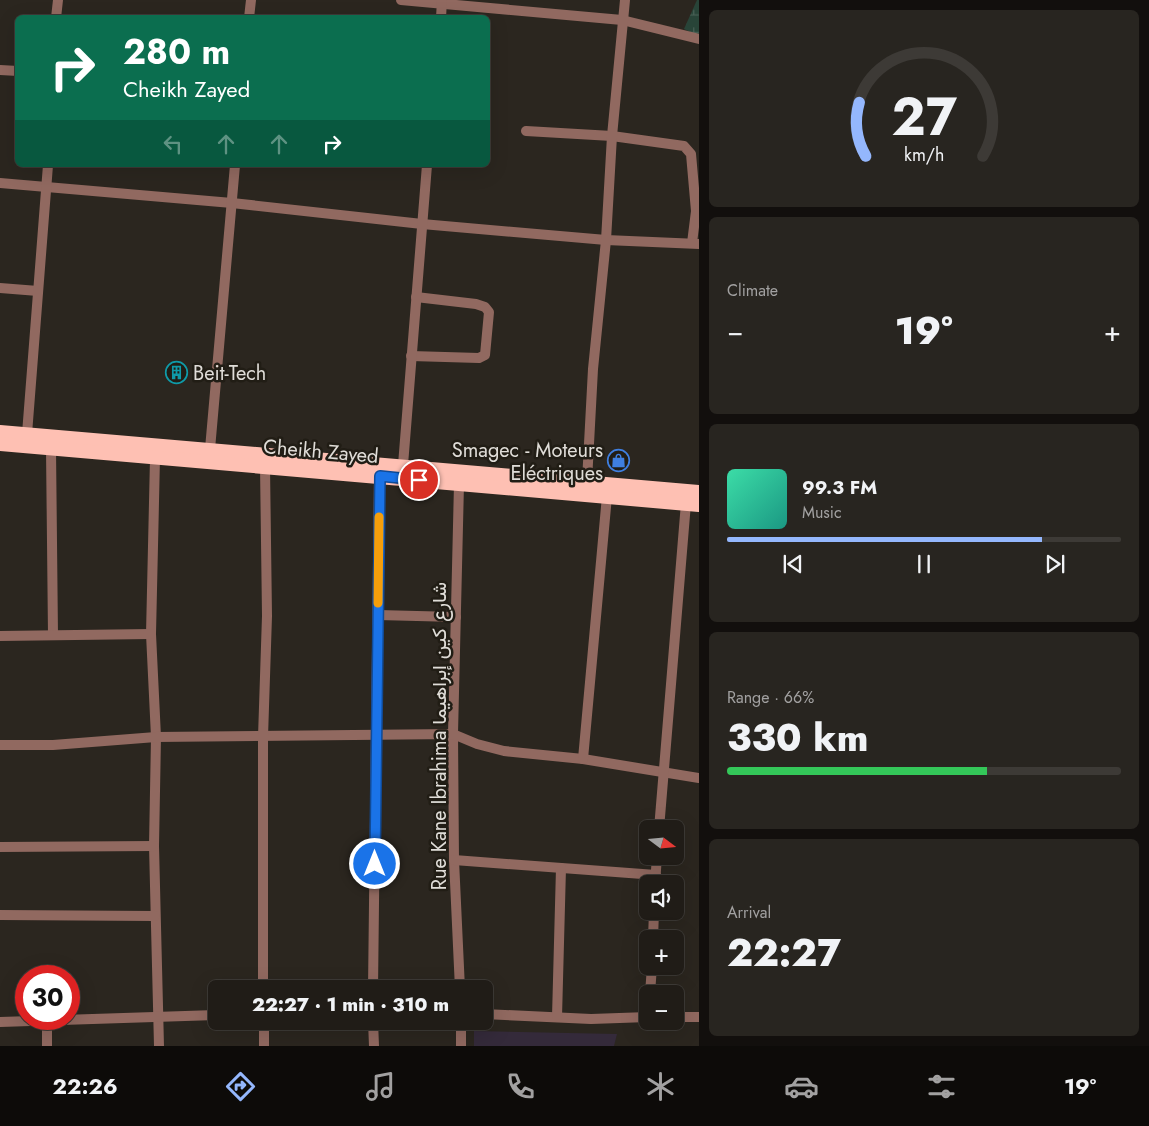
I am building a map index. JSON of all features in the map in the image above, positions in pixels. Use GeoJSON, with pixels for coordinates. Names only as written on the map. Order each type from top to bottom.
{"type":"FeatureCollection","features":[{"type":"Feature","properties":{"kind":"highway","name":"Cheikh Zayed"},"geometry":{"type":"LineString","coordinates":[[0,432],[403,465],[699,492]]}},
{"type":"Feature","properties":{"kind":"highway","name":"Cheikh Zayed"},"geometry":{"type":"LineString","coordinates":[[0,444],[692,504]]}},
{"type":"Feature","properties":{"kind":"street"},"geometry":{"type":"LineString","coordinates":[[56,15],[58,0]]}},
{"type":"Feature","properties":{"kind":"street"},"geometry":{"type":"LineString","coordinates":[[249,15],[251,0]]}},
{"type":"Feature","properties":{"kind":"street"},"geometry":{"type":"LineString","coordinates":[[401,0],[442,2],[622,20],[699,39]]}},
{"type":"Feature","properties":{"kind":"street"},"geometry":{"type":"LineString","coordinates":[[588,481],[593,369],[606,240],[612,136],[624,0]]}},
{"type":"Feature","properties":{"kind":"street"},"geometry":{"type":"LineString","coordinates":[[440,15],[442,2]]}},
{"type":"Feature","properties":{"kind":"street"},"geometry":{"type":"LineString","coordinates":[[0,70],[15,71]]}},
{"type":"Feature","properties":{"kind":"street"},"geometry":{"type":"LineString","coordinates":[[0,183],[232,203],[422,224],[606,240],[695,244],[696,211],[691,154],[684,146],[612,136],[526,131]]}},
{"type":"Feature","properties":{"kind":"street"},"geometry":{"type":"LineString","coordinates":[[27,434],[48,167]]}},
{"type":"Feature","properties":{"kind":"street"},"geometry":{"type":"LineString","coordinates":[[210,449],[235,167]]}},
{"type":"Feature","properties":{"kind":"street"},"geometry":{"type":"LineString","coordinates":[[403,465],[427,167]]}},
{"type":"Feature","properties":{"kind":"street"},"geometry":{"type":"LineString","coordinates":[[0,288],[38,291]]}},
{"type":"Feature","properties":{"kind":"street"},"geometry":{"type":"LineString","coordinates":[[411,356],[479,358],[485,355],[487,347],[489,312],[485,307],[476,304],[416,298]]}},
{"type":"Feature","properties":{"kind":"street"},"geometry":{"type":"LineString","coordinates":[[51,449],[53,635]]}},
{"type":"Feature","properties":{"kind":"street"},"geometry":{"type":"LineString","coordinates":[[156,458],[151,634],[156,737],[154,846],[159,1046]]}},
{"type":"Feature","properties":{"kind":"street"},"geometry":{"type":"LineString","coordinates":[[263,980],[263,738],[267,616],[265,466]]}},
{"type":"Feature","properties":{"kind":"street"},"geometry":{"type":"LineString","coordinates":[[373,980],[380,476]]}},
{"type":"Feature","properties":{"kind":"street","name":"Rue Kane Ibrahima شارع كين إبراهيما"},"geometry":{"type":"LineString","coordinates":[[459,484],[453,734],[454,860],[460,980]]}},
{"type":"Feature","properties":{"kind":"street"},"geometry":{"type":"LineString","coordinates":[[583,759],[607,496]]}},
{"type":"Feature","properties":{"kind":"street"},"geometry":{"type":"LineString","coordinates":[[660,820],[663,772],[692,504]]}},
{"type":"Feature","properties":{"kind":"street"},"geometry":{"type":"LineString","coordinates":[[378,615],[456,617]]}},
{"type":"Feature","properties":{"kind":"street"},"geometry":{"type":"LineString","coordinates":[[0,636],[151,634]]}},
{"type":"Feature","properties":{"kind":"street"},"geometry":{"type":"LineString","coordinates":[[0,745],[53,745],[156,737],[263,738],[453,734],[477,744],[504,751],[583,759],[699,778]]}},
{"type":"Feature","properties":{"kind":"street"},"geometry":{"type":"LineString","coordinates":[[0,847],[154,846]]}},
{"type":"Feature","properties":{"kind":"street"},"geometry":{"type":"LineString","coordinates":[[454,860],[561,868],[639,877]]}},
{"type":"Feature","properties":{"kind":"street"},"geometry":{"type":"LineString","coordinates":[[557,1017],[561,868]]}},
{"type":"Feature","properties":{"kind":"street"},"geometry":{"type":"LineString","coordinates":[[0,915],[155,916]]}},
{"type":"Feature","properties":{"kind":"street"},"geometry":{"type":"LineString","coordinates":[[493,1014],[590,1019],[639,1017]]}},
{"type":"Feature","properties":{"kind":"street"},"geometry":{"type":"LineString","coordinates":[[80,1020],[208,1015]]}},
{"type":"Feature","properties":{"kind":"street"},"geometry":{"type":"LineString","coordinates":[[684,1017],[699,1017]]}},
{"type":"Feature","properties":{"kind":"street"},"geometry":{"type":"LineString","coordinates":[[0,1022],[15,1022]]}},
{"type":"Feature","properties":{"kind":"street"},"geometry":{"type":"LineString","coordinates":[[47,1030],[47,1046]]}},
{"type":"Feature","properties":{"kind":"street"},"geometry":{"type":"LineString","coordinates":[[264,1030],[264,1046]]}},
{"type":"Feature","properties":{"kind":"street"},"geometry":{"type":"LineString","coordinates":[[373,1030],[374,1046]]}},
{"type":"Feature","properties":{"kind":"street"},"geometry":{"type":"LineString","coordinates":[[461,1030],[461,1046]]}},
{"type":"Feature","properties":{"kind":"shaded area"},"geometry":{"type":"Polygon","coordinates":[[[474,1031],[617,1034],[614,1046],[474,1046],[474,1031]]]}},
{"type":"Feature","properties":{"kind":"green space"},"geometry":{"type":"Polygon","coordinates":[[[697,0],[699,0],[699,36],[684,29],[697,0]]]}},
{"type":"Feature","properties":{"kind":"slow traffic"},"geometry":{"type":"LineString","coordinates":[[378,603],[379,517]]}},
{"type":"Feature","properties":{"kind":"place","name":"Beit-Tech"},"geometry":{"type":"Point","coordinates":[177,373]}},
{"type":"Feature","properties":{"kind":"place","name":"Smagec - Moteurs Eléctriques"},"geometry":{"type":"Point","coordinates":[619,461]}},
{"type":"Feature","properties":{"kind":"route"},"geometry":{"type":"LineString","coordinates":[[375,864],[380,476],[419,480]]}}]}
